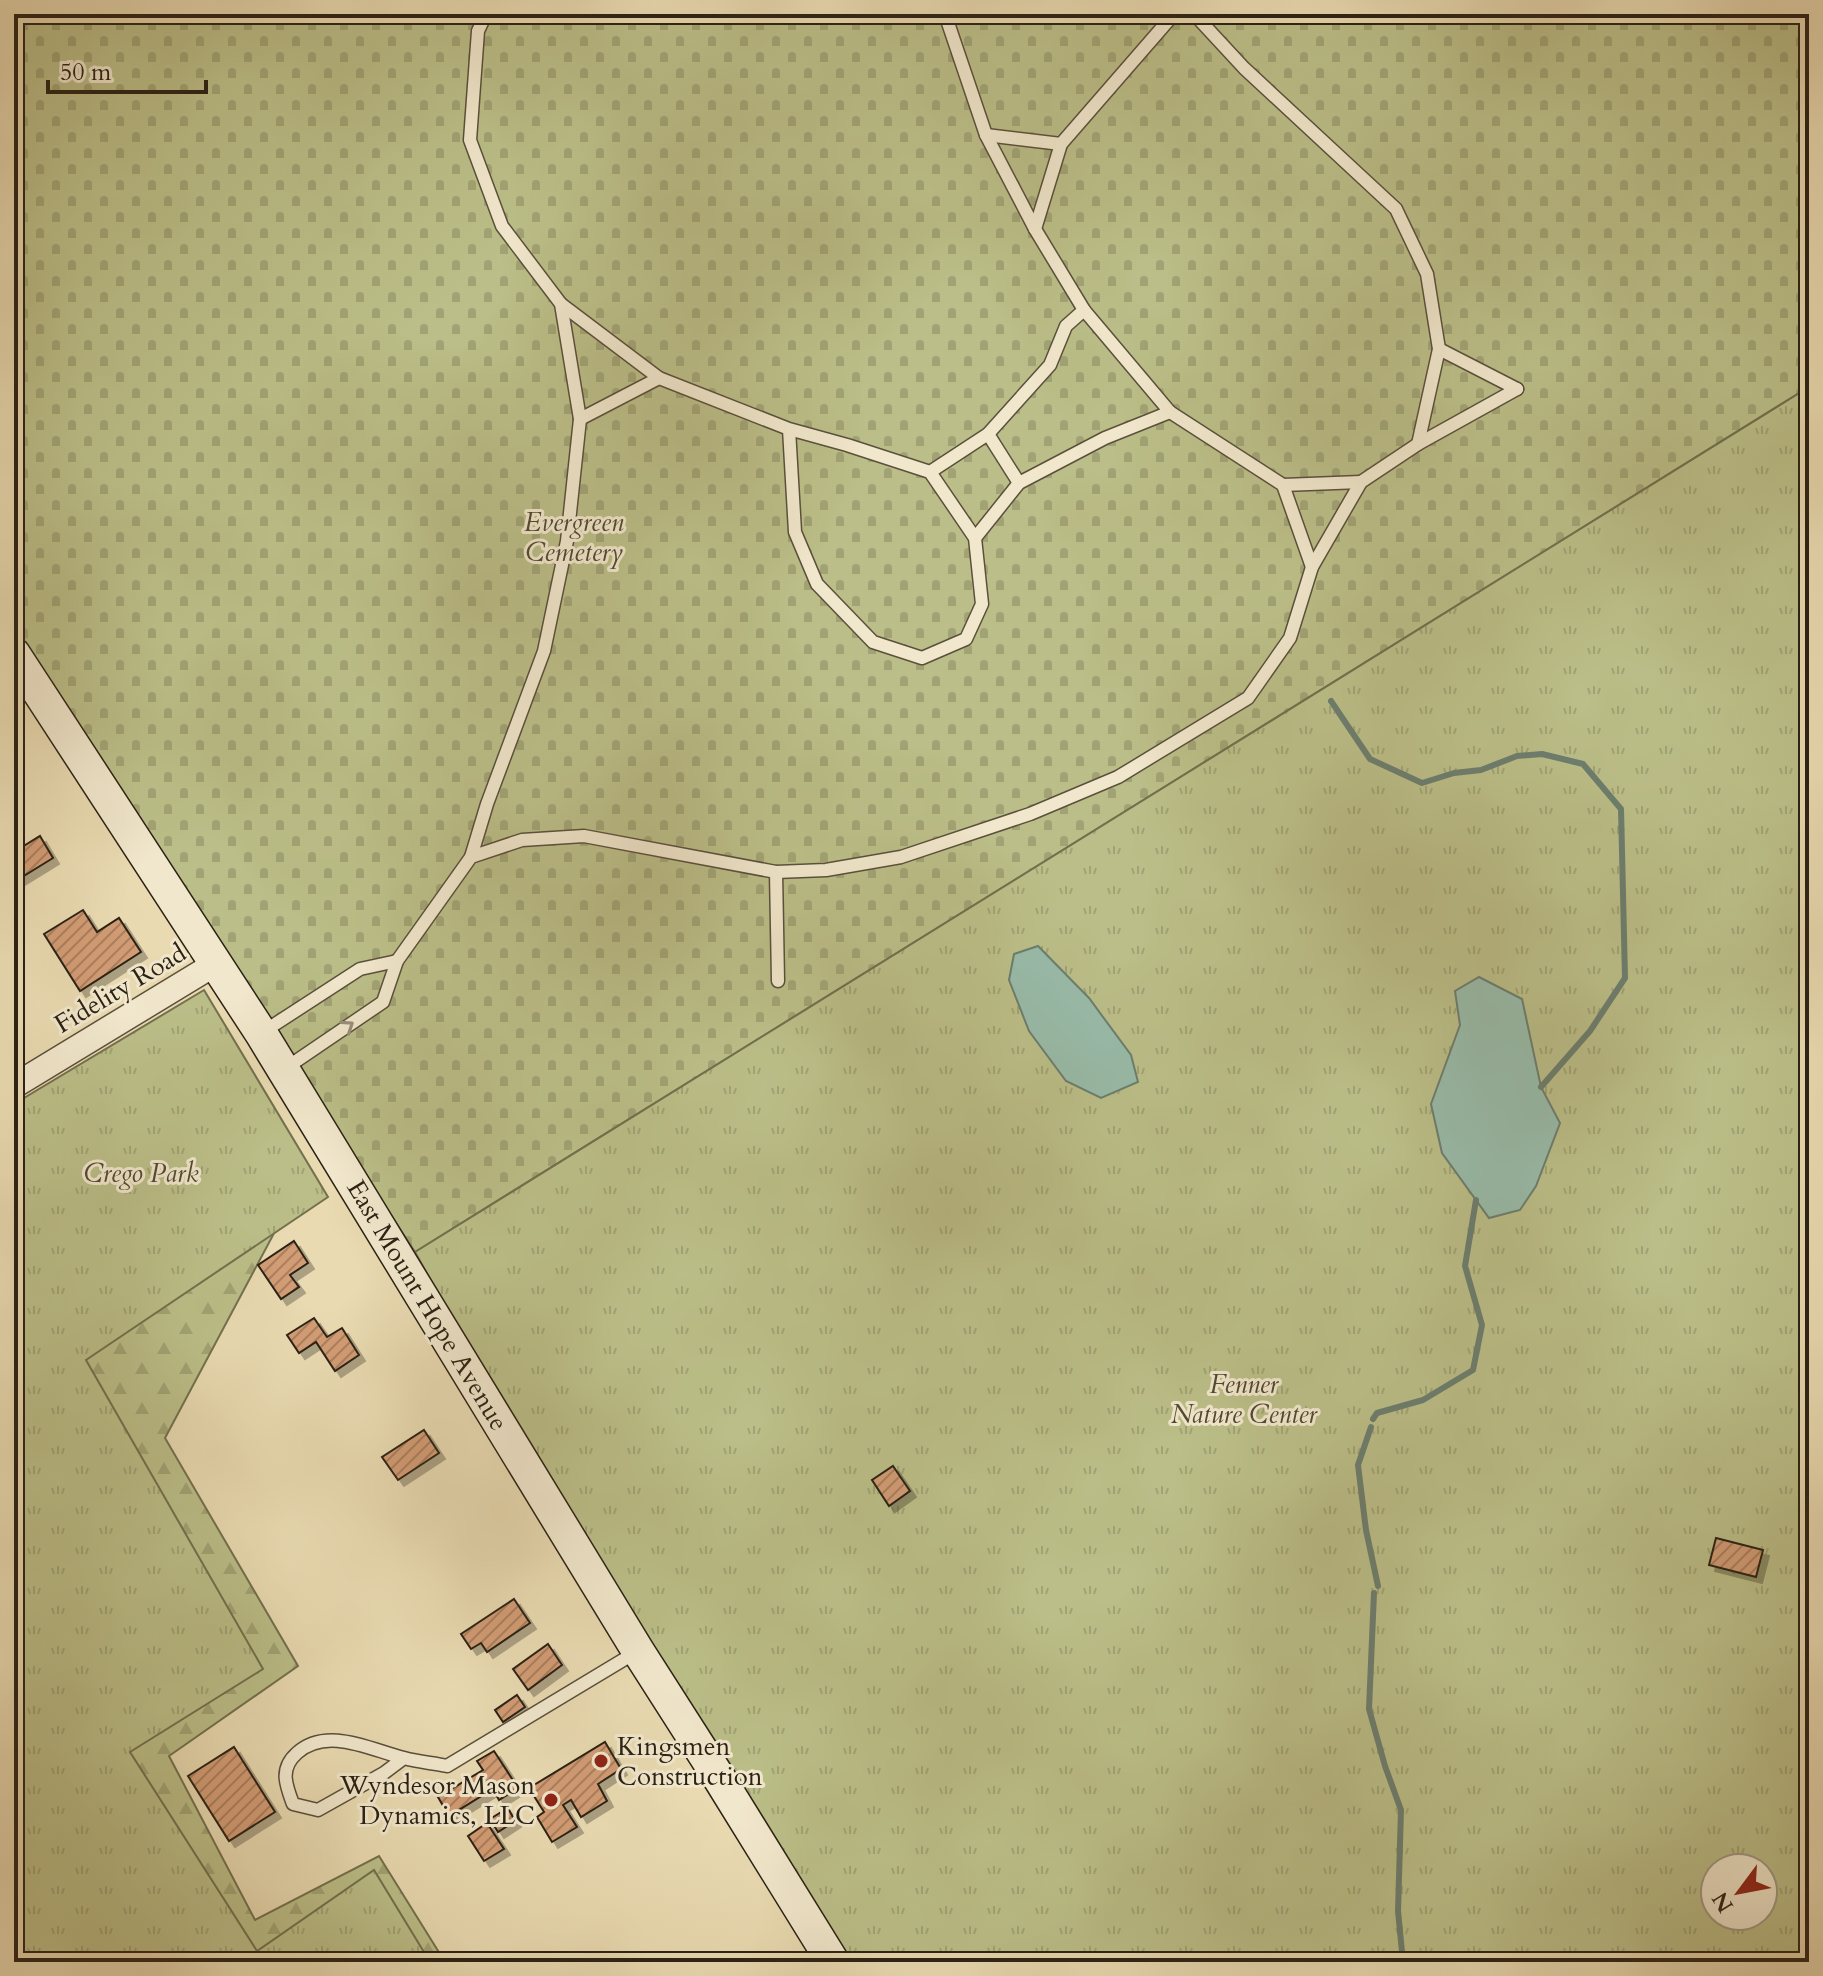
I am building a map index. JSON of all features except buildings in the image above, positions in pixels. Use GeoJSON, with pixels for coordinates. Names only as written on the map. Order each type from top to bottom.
{"type":"FeatureCollection","features":[{"type":"Feature","properties":{"kind":"street","name":"East Mount Hope Avenue"},"geometry":{"type":"LineString","coordinates":[[14,654],[261,1033],[638,1651],[833,1962]]}},
{"type":"Feature","properties":{"kind":"street","name":"Fidelity Road"},"geometry":{"type":"LineString","coordinates":[[14,1086],[215,964]]}},
{"type":"Feature","properties":{"kind":"lane"},"geometry":{"type":"LineString","coordinates":[[486,14],[478,31],[470,140],[502,226],[561,304],[659,378],[789,429],[930,472],[975,538],[982,604],[966,639],[922,658],[873,642],[817,584],[795,532],[789,429]]}},
{"type":"Feature","properties":{"kind":"lane"},"geometry":{"type":"LineString","coordinates":[[945,14],[986,135],[1035,229],[1084,310],[1170,412],[1283,485],[1361,482]]}},
{"type":"Feature","properties":{"kind":"lane"},"geometry":{"type":"LineString","coordinates":[[1035,229],[1061,144],[1174,14]]}},
{"type":"Feature","properties":{"kind":"lane"},"geometry":{"type":"LineString","coordinates":[[1194,14],[1244,68],[1396,209],[1427,274],[1439,349],[1418,444]]}},
{"type":"Feature","properties":{"kind":"lane"},"geometry":{"type":"LineString","coordinates":[[986,135],[1061,144]]}},
{"type":"Feature","properties":{"kind":"lane"},"geometry":{"type":"LineString","coordinates":[[283,1070],[383,1002],[397,961],[471,857],[487,804],[544,651],[567,541],[580,419],[561,304]]}},
{"type":"Feature","properties":{"kind":"lane"},"geometry":{"type":"LineString","coordinates":[[930,472],[988,434],[1050,365],[1066,326],[1084,310]]}},
{"type":"Feature","properties":{"kind":"lane"},"geometry":{"type":"LineString","coordinates":[[471,857],[522,840],[584,836],[776,872],[826,870],[901,857],[1030,814],[1118,777],[1248,698],[1290,638],[1312,567],[1361,482],[1418,444],[1517,389],[1439,349]]}},
{"type":"Feature","properties":{"kind":"lane"},"geometry":{"type":"LineString","coordinates":[[580,419],[659,378]]}},
{"type":"Feature","properties":{"kind":"lane"},"geometry":{"type":"LineString","coordinates":[[975,538],[1019,483],[1105,438],[1170,412]]}},
{"type":"Feature","properties":{"kind":"lane"},"geometry":{"type":"LineString","coordinates":[[988,434],[1019,483]]}},
{"type":"Feature","properties":{"kind":"lane"},"geometry":{"type":"LineString","coordinates":[[1283,485],[1312,567]]}},
{"type":"Feature","properties":{"kind":"lane"},"geometry":{"type":"LineString","coordinates":[[776,872],[778,981]]}},
{"type":"Feature","properties":{"kind":"lane"},"geometry":{"type":"LineString","coordinates":[[261,1033],[360,969],[397,961]]}},
{"type":"Feature","properties":{"kind":"lane"},"geometry":{"type":"LineString","coordinates":[[404,1758],[384,1773],[318,1810],[293,1804],[285,1783],[288,1761],[304,1746],[331,1740],[447,1766],[638,1651]]}},
{"type":"Feature","properties":{"kind":"green space","name":"Evergreen Cemetery"},"geometry":{"type":"Polygon","coordinates":[[[14,14],[1809,14],[1809,387],[415,1252],[14,638],[14,14]]]}},
{"type":"Feature","properties":{"kind":"green space","name":"Fenner Nature Center"},"geometry":{"type":"Polygon","coordinates":[[[1809,387],[1809,1962],[834,1962],[638,1651],[415,1252],[1809,387]]]}},
{"type":"Feature","properties":{"kind":"green space","name":"Crego Park"},"geometry":{"type":"Polygon","coordinates":[[[204,990],[328,1197],[86,1360],[263,1669],[130,1752],[257,1951],[374,1870],[430,1962],[14,1962],[14,1104],[204,990]]]}},
{"type":"Feature","properties":{"kind":"green space","name":"Crego Park"},"geometry":{"type":"Polygon","coordinates":[[[297,1190],[165,1438],[298,1666],[169,1756],[255,1920],[379,1856],[445,1962],[14,1962],[14,1294],[297,1190]]]}},
{"type":"Feature","properties":{"kind":"shaded area"},"geometry":{"type":"Polygon","coordinates":[[[1038,946],[1089,998],[1131,1055],[1138,1082],[1101,1098],[1066,1081],[1029,1031],[1009,980],[1014,954],[1038,946]]]}},
{"type":"Feature","properties":{"kind":"shaded area"},"geometry":{"type":"Polygon","coordinates":[[[1479,977],[1522,999],[1541,1087],[1560,1123],[1536,1186],[1520,1210],[1489,1218],[1442,1153],[1431,1104],[1460,1025],[1455,991],[1479,977]]]}},
{"type":"Feature","properties":{"kind":"waterway"},"geometry":{"type":"LineString","coordinates":[[1331,701],[1370,759],[1422,783],[1454,773],[1481,770],[1517,756],[1542,754],[1583,764],[1621,809],[1625,978],[1590,1031],[1541,1087]]}},
{"type":"Feature","properties":{"kind":"waterway"},"geometry":{"type":"LineString","coordinates":[[1373,1419],[1377,1413],[1423,1400],[1473,1370],[1482,1325],[1465,1266],[1476,1200]]}},
{"type":"Feature","properties":{"kind":"waterway"},"geometry":{"type":"LineString","coordinates":[[1371,1427],[1358,1465],[1366,1530],[1378,1586]]}},
{"type":"Feature","properties":{"kind":"waterway"},"geometry":{"type":"LineString","coordinates":[[1374,1593],[1369,1709],[1401,1810],[1398,1911],[1403,1962]]}},
{"type":"Feature","properties":{"kind":"place","name":"Kingsmen Construction"},"geometry":{"type":"Point","coordinates":[601,1761]}},
{"type":"Feature","properties":{"kind":"place","name":"Wyndesor Mason Dynamics, LLC"},"geometry":{"type":"Point","coordinates":[551,1800]}}]}
